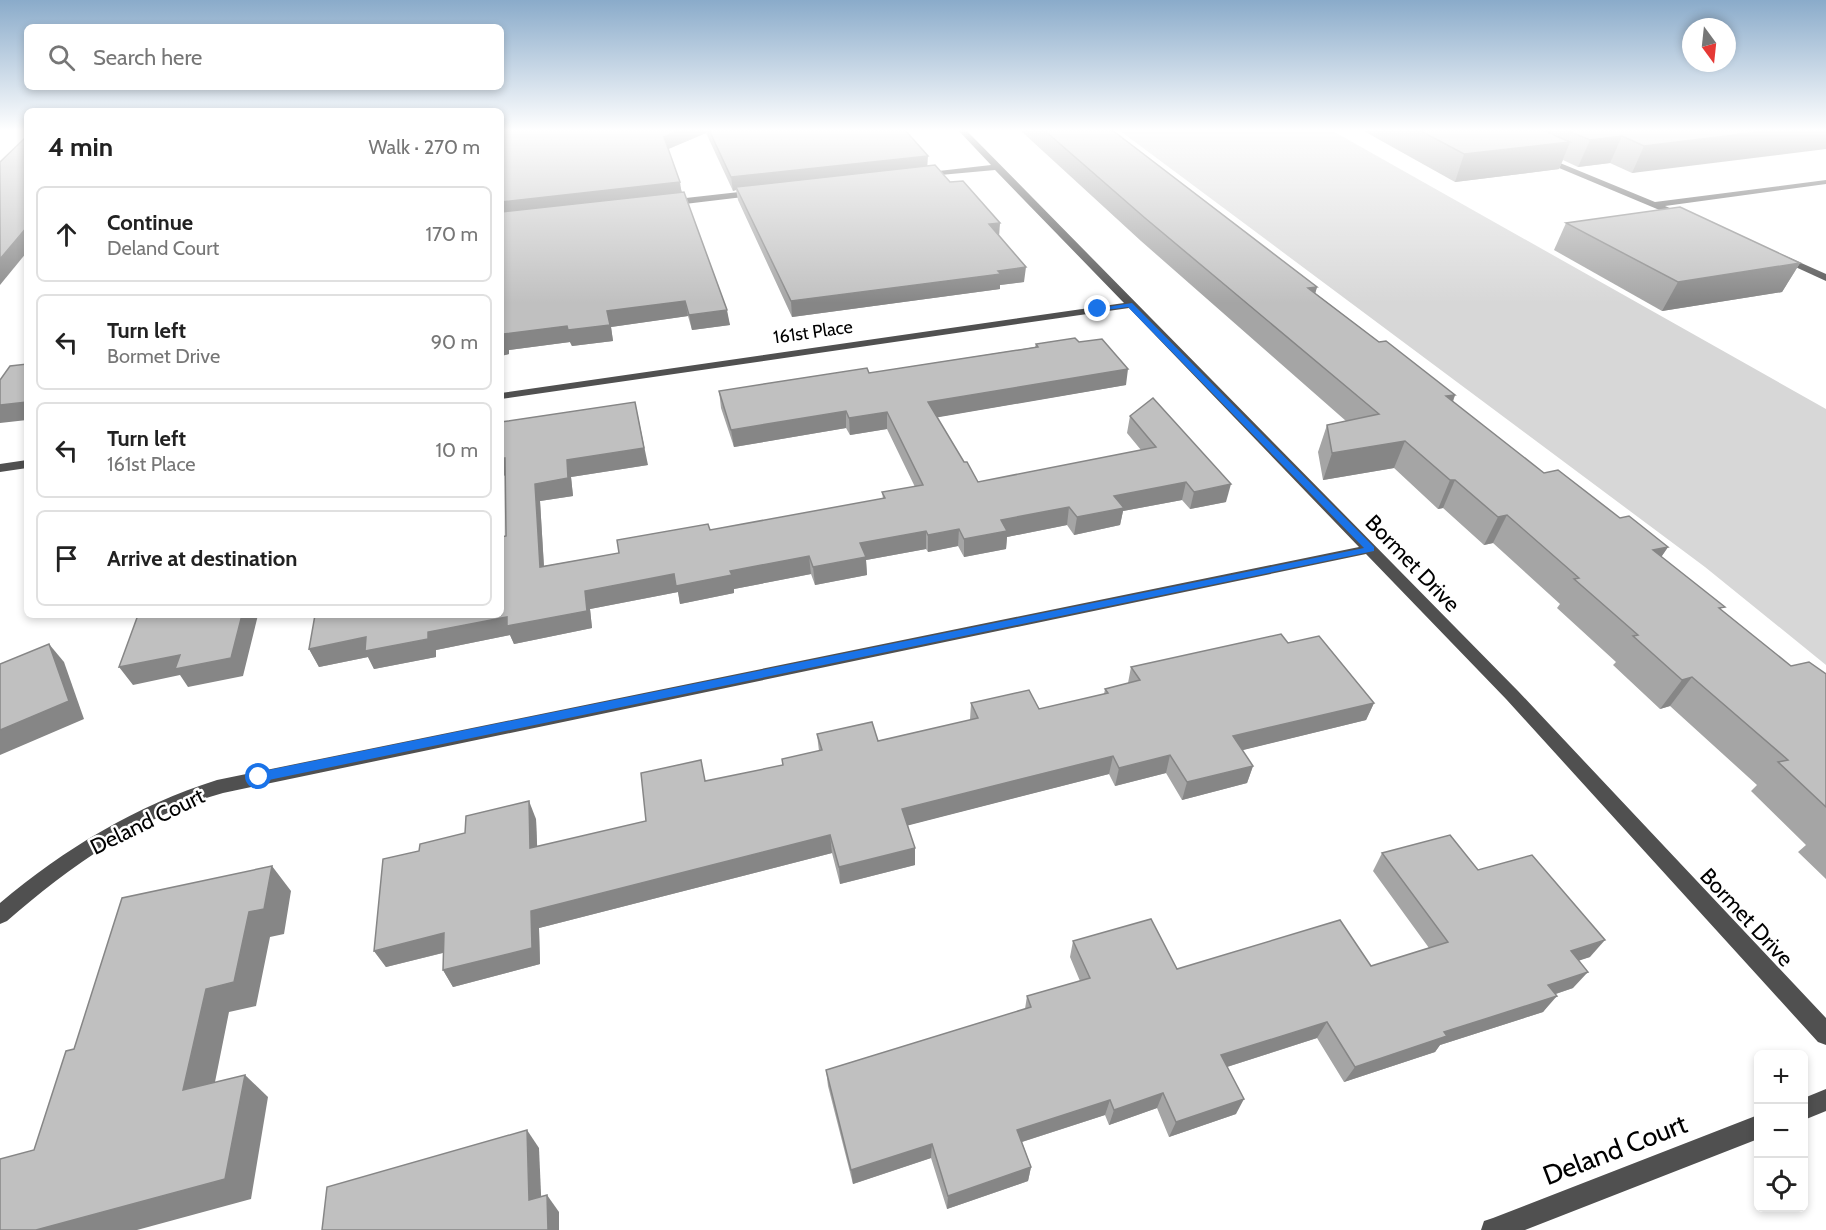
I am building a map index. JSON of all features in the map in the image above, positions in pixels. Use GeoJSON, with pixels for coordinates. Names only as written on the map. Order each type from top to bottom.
{"type":"FeatureCollection","features":[{"type":"Feature","properties":{"kind":"street","name":"Bormet Drive"},"geometry":{"type":"LineString","coordinates":[[1017,187],[1512,694],[1826,1034]]}},
{"type":"Feature","properties":{"kind":"street"},"geometry":{"type":"LineString","coordinates":[[1611,187],[1695,222]]}},
{"type":"Feature","properties":{"kind":"street"},"geometry":{"type":"LineString","coordinates":[[1652,205],[1785,187]]}},
{"type":"Feature","properties":{"kind":"street"},"geometry":{"type":"LineString","coordinates":[[653,205],[771,192]]}},
{"type":"Feature","properties":{"kind":"street"},"geometry":{"type":"LineString","coordinates":[[1770,251],[1826,278]]}},
{"type":"Feature","properties":{"kind":"street","name":"161st Place"},"geometry":{"type":"LineString","coordinates":[[504,396],[1130,305]]}},
{"type":"Feature","properties":{"kind":"street"},"geometry":{"type":"LineString","coordinates":[[0,468],[24,464]]}},
{"type":"Feature","properties":{"kind":"street","name":"Deland Court"},"geometry":{"type":"LineString","coordinates":[[0,915],[25,893],[76,856],[147,816],[210,789],[259,777],[1371,549]]}},
{"type":"Feature","properties":{"kind":"street"},"geometry":{"type":"LineString","coordinates":[[1808,1107],[1826,1100]]}},
{"type":"Feature","properties":{"kind":"street","name":"Deland Court"},"geometry":{"type":"LineString","coordinates":[[1493,1230],[1754,1128]]}},
{"type":"Feature","properties":{"kind":"shaded area"},"geometry":{"type":"Polygon","coordinates":[[[1196,187],[1433,187],[1826,409],[1826,665],[1705,567],[1196,187]]]}},
{"type":"Feature","properties":{"kind":"building"},"geometry":{"type":"Polygon","coordinates":[[[0,187],[24,187],[24,231],[0,259],[0,187]]]}},
{"type":"Feature","properties":{"kind":"building"},"geometry":{"type":"Polygon","coordinates":[[[504,187],[632,187],[504,202],[504,187]]]}},
{"type":"Feature","properties":{"kind":"building"},"geometry":{"type":"Polygon","coordinates":[[[736,187],[969,187],[1000,223],[989,224],[1026,267],[998,271],[1001,274],[791,301],[736,187]]]}},
{"type":"Feature","properties":{"kind":"building"},"geometry":{"type":"Polygon","coordinates":[[[1110,187],[1187,187],[1317,287],[1308,288],[1379,342],[1386,341],[1455,395],[1446,396],[1544,473],[1558,470],[1620,518],[1629,516],[1668,547],[1653,550],[1725,607],[1719,608],[1791,666],[1809,662],[1826,674],[1826,807],[1778,762],[1788,760],[1692,677],[1682,680],[1633,636],[1638,635],[1574,579],[1579,578],[1507,515],[1498,517],[1405,441],[1332,453],[1327,425],[1379,414],[1110,187]]]}},
{"type":"Feature","properties":{"kind":"building"},"geometry":{"type":"Polygon","coordinates":[[[684,192],[727,310],[689,315],[685,301],[607,311],[610,325],[568,330],[567,326],[504,334],[504,212],[684,192]]]}},
{"type":"Feature","properties":{"kind":"building"},"geometry":{"type":"Polygon","coordinates":[[[1680,207],[1800,263],[1678,282],[1566,223],[1680,207]]]}},
{"type":"Feature","properties":{"kind":"building"},"geometry":{"type":"Polygon","coordinates":[[[1075,338],[1079,342],[1102,339],[1128,369],[928,402],[978,482],[1156,447],[1130,416],[1153,398],[1231,484],[1194,492],[1186,482],[1114,496],[1124,508],[1077,517],[1069,507],[1001,520],[1007,531],[964,539],[959,529],[928,535],[926,531],[860,543],[866,557],[813,567],[809,556],[730,571],[732,575],[676,586],[674,574],[585,591],[587,611],[507,626],[507,617],[504,618],[504,536],[506,536],[504,422],[635,402],[644,448],[567,460],[568,478],[535,484],[540,567],[619,553],[617,540],[708,524],[710,530],[885,498],[882,492],[923,485],[887,412],[849,418],[846,411],[731,430],[719,391],[867,368],[869,373],[1038,347],[1036,344],[1075,338]]]}},
{"type":"Feature","properties":{"kind":"building"},"geometry":{"type":"Polygon","coordinates":[[[24,364],[24,402],[0,405],[0,380],[10,366],[24,364]]]}},
{"type":"Feature","properties":{"kind":"building"},"geometry":{"type":"Polygon","coordinates":[[[137,618],[241,618],[231,658],[175,669],[180,655],[119,667],[137,618]]]}},
{"type":"Feature","properties":{"kind":"building"},"geometry":{"type":"Polygon","coordinates":[[[314,618],[502,618],[428,632],[428,639],[365,651],[366,637],[309,649],[314,618]]]}},
{"type":"Feature","properties":{"kind":"building"},"geometry":{"type":"Polygon","coordinates":[[[1281,634],[1288,643],[1319,636],[1374,703],[1233,736],[1253,766],[1187,782],[1170,755],[1119,768],[1113,756],[902,809],[915,848],[839,867],[830,835],[531,911],[532,948],[443,970],[444,933],[374,951],[383,859],[419,851],[420,844],[465,833],[466,816],[529,801],[530,848],[646,821],[641,773],[701,760],[705,781],[783,765],[782,759],[822,750],[817,734],[872,722],[878,741],[978,718],[971,703],[1029,690],[1039,709],[1108,693],[1105,689],[1140,680],[1131,667],[1281,634]]]}},
{"type":"Feature","properties":{"kind":"building"},"geometry":{"type":"Polygon","coordinates":[[[49,644],[69,701],[0,730],[0,664],[49,644]]]}},
{"type":"Feature","properties":{"kind":"building"},"geometry":{"type":"Polygon","coordinates":[[[1450,835],[1478,870],[1532,855],[1605,940],[1571,951],[1588,972],[1548,985],[1557,996],[1444,1032],[1447,1036],[1355,1067],[1327,1022],[1221,1055],[1244,1099],[1176,1122],[1163,1093],[1114,1110],[1110,1100],[1017,1130],[1031,1167],[948,1196],[932,1144],[851,1170],[826,1070],[1031,1007],[1027,996],[1090,978],[1073,941],[1151,919],[1177,969],[1340,920],[1371,966],[1448,942],[1382,853],[1450,835]]]}},
{"type":"Feature","properties":{"kind":"building"},"geometry":{"type":"Polygon","coordinates":[[[272,866],[264,909],[249,912],[234,982],[206,989],[183,1090],[245,1075],[225,1179],[36,1230],[0,1230],[0,1159],[34,1150],[66,1051],[74,1049],[122,898],[272,866]]]}},
{"type":"Feature","properties":{"kind":"building"},"geometry":{"type":"Polygon","coordinates":[[[527,1130],[529,1200],[547,1195],[548,1230],[322,1230],[327,1187],[527,1130]]]}},
{"type":"Feature","properties":{"kind":"route"},"geometry":{"type":"LineString","coordinates":[[259,777],[1371,549],[1130,305],[1098,309]]}}]}
